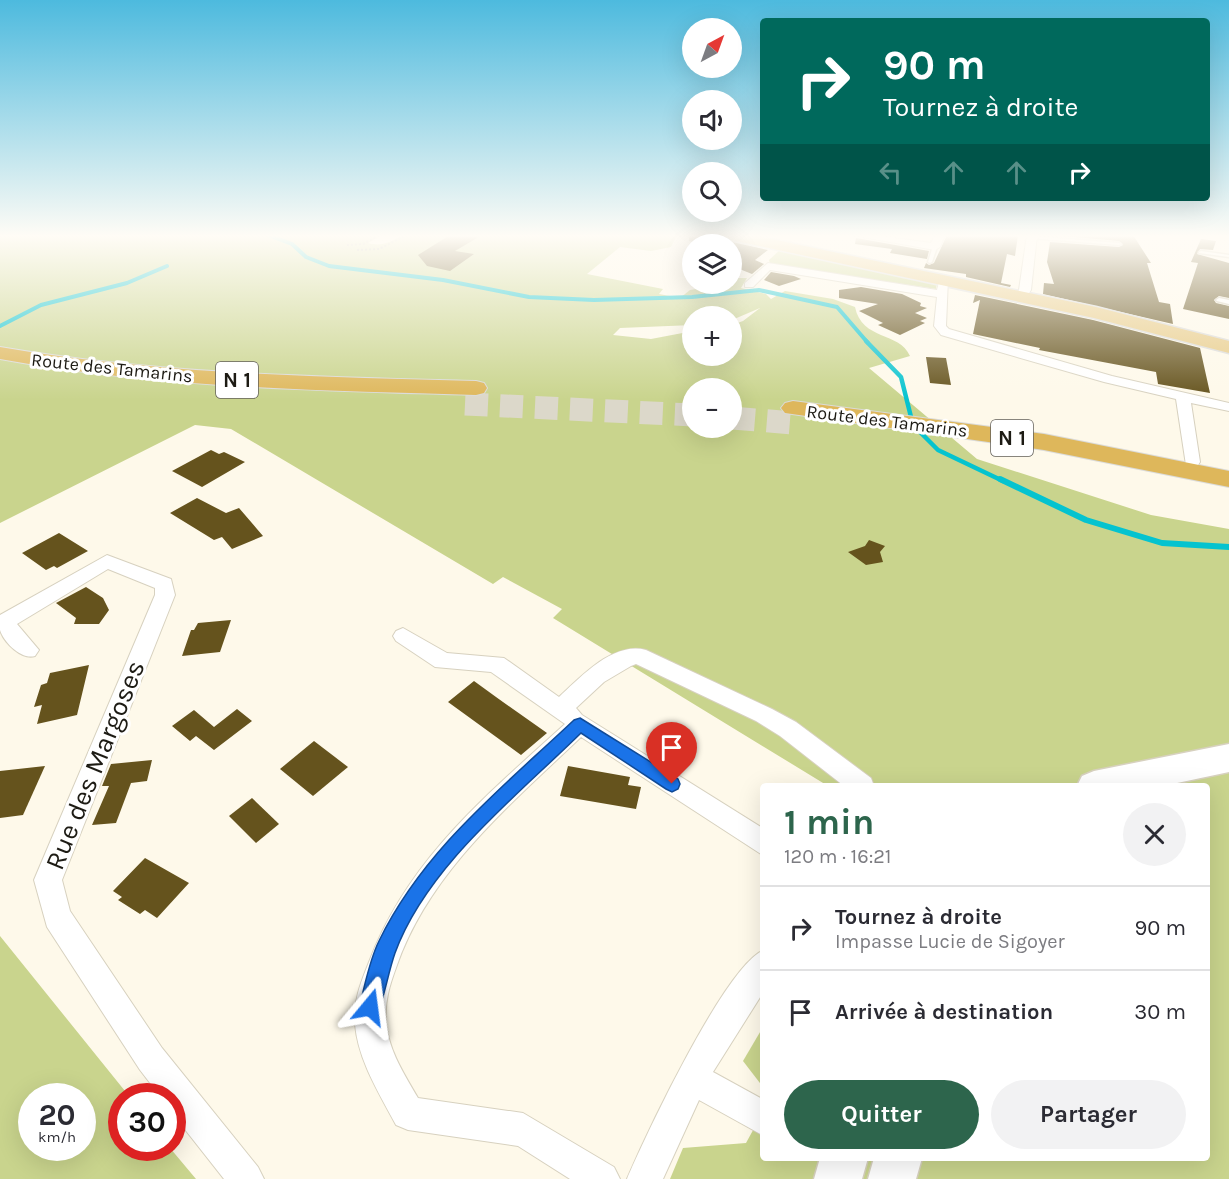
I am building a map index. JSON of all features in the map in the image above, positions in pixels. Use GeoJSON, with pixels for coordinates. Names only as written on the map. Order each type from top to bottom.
{"type":"FeatureCollection","features":[{"type":"Feature","properties":{"kind":"highway","name":"Route des Tamarins"},"geometry":{"type":"LineString","coordinates":[[0,353],[99,370],[470,396],[144,387],[0,368]]}},
{"type":"Feature","properties":{"kind":"highway","name":"Route des Tamarins"},"geometry":{"type":"LineString","coordinates":[[1229,479],[1044,442],[794,416],[1003,451],[1229,496]]}},
{"type":"Feature","properties":{"kind":"main road"},"geometry":{"type":"LineString","coordinates":[[967,290],[1021,297],[1229,342]]}},
{"type":"Feature","properties":{"kind":"main road"},"geometry":{"type":"LineString","coordinates":[[1096,313],[1229,347]]}},
{"type":"Feature","properties":{"kind":"main road"},"geometry":{"type":"LineString","coordinates":[[1121,782],[1229,758]]}},
{"type":"Feature","properties":{"kind":"main road"},"geometry":{"type":"LineString","coordinates":[[892,1179],[897,1161]]}},
{"type":"Feature","properties":{"kind":"street"},"geometry":{"type":"LineString","coordinates":[[943,290],[940,326],[945,332],[1109,379],[1229,407]]}},
{"type":"Feature","properties":{"kind":"street"},"geometry":{"type":"LineString","coordinates":[[1021,297],[1024,290]]}},
{"type":"Feature","properties":{"kind":"street"},"geometry":{"type":"LineString","coordinates":[[1183,395],[1192,462]]}},
{"type":"Feature","properties":{"kind":"street","name":"Rue des Margoses"},"geometry":{"type":"LineString","coordinates":[[28,650],[4,621],[107,561],[164,584],[165,595],[48,880],[57,917],[152,1059],[246,1179]]}},
{"type":"Feature","properties":{"kind":"street"},"geometry":{"type":"LineString","coordinates":[[403,636],[443,661],[496,664],[570,717],[760,841]]}},
{"type":"Feature","properties":{"kind":"street"},"geometry":{"type":"LineString","coordinates":[[602,1179],[523,1130],[408,1113],[376,1053],[370,1007],[386,949],[413,900],[446,853],[570,717],[610,665],[624,657],[638,656],[772,720],[858,783]]}},
{"type":"Feature","properties":{"kind":"street"},"geometry":{"type":"LineString","coordinates":[[645,1179],[692,1078],[733,1008],[760,970]]}},
{"type":"Feature","properties":{"kind":"street"},"geometry":{"type":"LineString","coordinates":[[692,1078],[760,1117]]}},
{"type":"Feature","properties":{"kind":"lane"},"geometry":{"type":"LineString","coordinates":[[1219,300],[1229,302]]}},
{"type":"Feature","properties":{"kind":"green space"},"geometry":{"type":"Polygon","coordinates":[[[0,290],[662,290],[659,294],[680,298],[685,294],[742,294],[742,290],[749,290],[766,294],[771,299],[785,291],[833,299],[855,307],[859,318],[865,325],[905,348],[910,356],[869,368],[977,459],[1151,515],[1229,529],[1229,1179],[670,1179],[683,1148],[746,1143],[760,1117],[760,1161],[1210,1161],[1210,783],[823,783],[553,618],[562,609],[503,577],[493,584],[231,429],[195,425],[0,523],[0,290]]]}},
{"type":"Feature","properties":{"kind":"green space"},"geometry":{"type":"Polygon","coordinates":[[[0,936],[119,1083],[108,1083],[108,1161],[181,1161],[196,1179],[0,1179],[0,936]]]}},
{"type":"Feature","properties":{"kind":"green space"},"geometry":{"type":"Polygon","coordinates":[[[760,1032],[760,1083],[743,1061],[760,1032]]]}},
{"type":"Feature","properties":{"kind":"building"},"geometry":{"type":"Polygon","coordinates":[[[839,290],[879,290],[902,294],[927,308],[915,313],[927,318],[920,321],[925,323],[900,335],[878,325],[883,323],[859,311],[878,304],[839,298],[839,290]]]}},
{"type":"Feature","properties":{"kind":"building"},"geometry":{"type":"Polygon","coordinates":[[[1043,290],[1155,290],[1159,302],[1170,304],[1173,324],[1043,294],[1043,290]]]}},
{"type":"Feature","properties":{"kind":"building"},"geometry":{"type":"Polygon","coordinates":[[[1189,290],[1229,290],[1229,298],[1219,296],[1214,300],[1216,303],[1229,306],[1229,319],[1183,309],[1189,290]]]}},
{"type":"Feature","properties":{"kind":"building"},"geometry":{"type":"Polygon","coordinates":[[[975,295],[1093,320],[1200,348],[1210,393],[1158,384],[1156,372],[1039,350],[1040,348],[973,334],[980,300],[973,303],[975,295]]]}},
{"type":"Feature","properties":{"kind":"building"},"geometry":{"type":"Polygon","coordinates":[[[926,357],[946,358],[951,385],[930,383],[926,357]]]}},
{"type":"Feature","properties":{"kind":"building"},"geometry":{"type":"Polygon","coordinates":[[[211,450],[219,454],[224,452],[245,462],[202,487],[172,471],[211,450]]]}},
{"type":"Feature","properties":{"kind":"building"},"geometry":{"type":"Polygon","coordinates":[[[197,498],[226,513],[239,508],[263,536],[232,549],[222,537],[214,540],[170,513],[197,498]]]}},
{"type":"Feature","properties":{"kind":"building"},"geometry":{"type":"Polygon","coordinates":[[[59,533],[88,551],[57,568],[54,566],[46,570],[22,553],[59,533]]]}},
{"type":"Feature","properties":{"kind":"building"},"geometry":{"type":"Polygon","coordinates":[[[869,540],[885,546],[880,552],[883,562],[866,565],[848,552],[865,546],[869,540]]]}},
{"type":"Feature","properties":{"kind":"building"},"geometry":{"type":"Polygon","coordinates":[[[86,587],[103,598],[109,610],[99,624],[74,624],[76,618],[56,603],[86,587]]]}},
{"type":"Feature","properties":{"kind":"building"},"geometry":{"type":"Polygon","coordinates":[[[231,620],[220,652],[182,656],[191,630],[194,630],[198,623],[231,620]]]}},
{"type":"Feature","properties":{"kind":"building"},"geometry":{"type":"Polygon","coordinates":[[[89,665],[77,715],[37,724],[42,705],[34,707],[41,685],[47,683],[50,673],[89,665]]]}},
{"type":"Feature","properties":{"kind":"building"},"geometry":{"type":"Polygon","coordinates":[[[474,681],[547,733],[521,755],[448,702],[474,681]]]}},
{"type":"Feature","properties":{"kind":"building"},"geometry":{"type":"Polygon","coordinates":[[[237,709],[252,721],[214,750],[196,736],[190,741],[172,726],[194,710],[214,727],[237,709]]]}},
{"type":"Feature","properties":{"kind":"building"},"geometry":{"type":"Polygon","coordinates":[[[314,741],[348,767],[313,796],[280,769],[314,741]]]}},
{"type":"Feature","properties":{"kind":"building"},"geometry":{"type":"Polygon","coordinates":[[[152,760],[147,781],[131,783],[116,823],[92,825],[109,786],[102,786],[111,764],[152,760]]]}},
{"type":"Feature","properties":{"kind":"building"},"geometry":{"type":"Polygon","coordinates":[[[45,766],[23,815],[0,818],[0,771],[45,766]]]}},
{"type":"Feature","properties":{"kind":"building"},"geometry":{"type":"Polygon","coordinates":[[[568,766],[630,777],[628,785],[641,787],[636,809],[560,796],[568,766]]]}},
{"type":"Feature","properties":{"kind":"building"},"geometry":{"type":"Polygon","coordinates":[[[252,798],[279,824],[256,843],[229,816],[252,798]]]}},
{"type":"Feature","properties":{"kind":"building"},"geometry":{"type":"Polygon","coordinates":[[[145,858],[189,883],[157,918],[145,910],[140,914],[118,900],[122,897],[113,891],[145,858]]]}},
{"type":"Feature","properties":{"kind":"waterway"},"geometry":{"type":"LineString","coordinates":[[0,326],[41,305],[100,290]]}},
{"type":"Feature","properties":{"kind":"waterway"},"geometry":{"type":"LineString","coordinates":[[494,290],[529,297],[594,300],[692,297],[759,290]]}},
{"type":"Feature","properties":{"kind":"waterway"},"geometry":{"type":"LineString","coordinates":[[759,290],[837,307],[868,343]]}},
{"type":"Feature","properties":{"kind":"waterway"},"geometry":{"type":"LineString","coordinates":[[866,341],[901,377],[913,425],[938,450],[1003,481]]}},
{"type":"Feature","properties":{"kind":"waterway"},"geometry":{"type":"LineString","coordinates":[[1000,479],[1086,520],[1162,543],[1229,547]]}},
{"type":"Feature","properties":{"kind":"tunnel"},"geometry":{"type":"LineString","coordinates":[[465,404],[682,414]]}},
{"type":"Feature","properties":{"kind":"tunnel"},"geometry":{"type":"LineString","coordinates":[[742,419],[794,423]]}},
{"type":"Feature","properties":{"kind":"route"},"geometry":{"type":"LineString","coordinates":[[370,1007],[386,949],[413,900],[446,853],[580,724],[672,784]]}}]}
